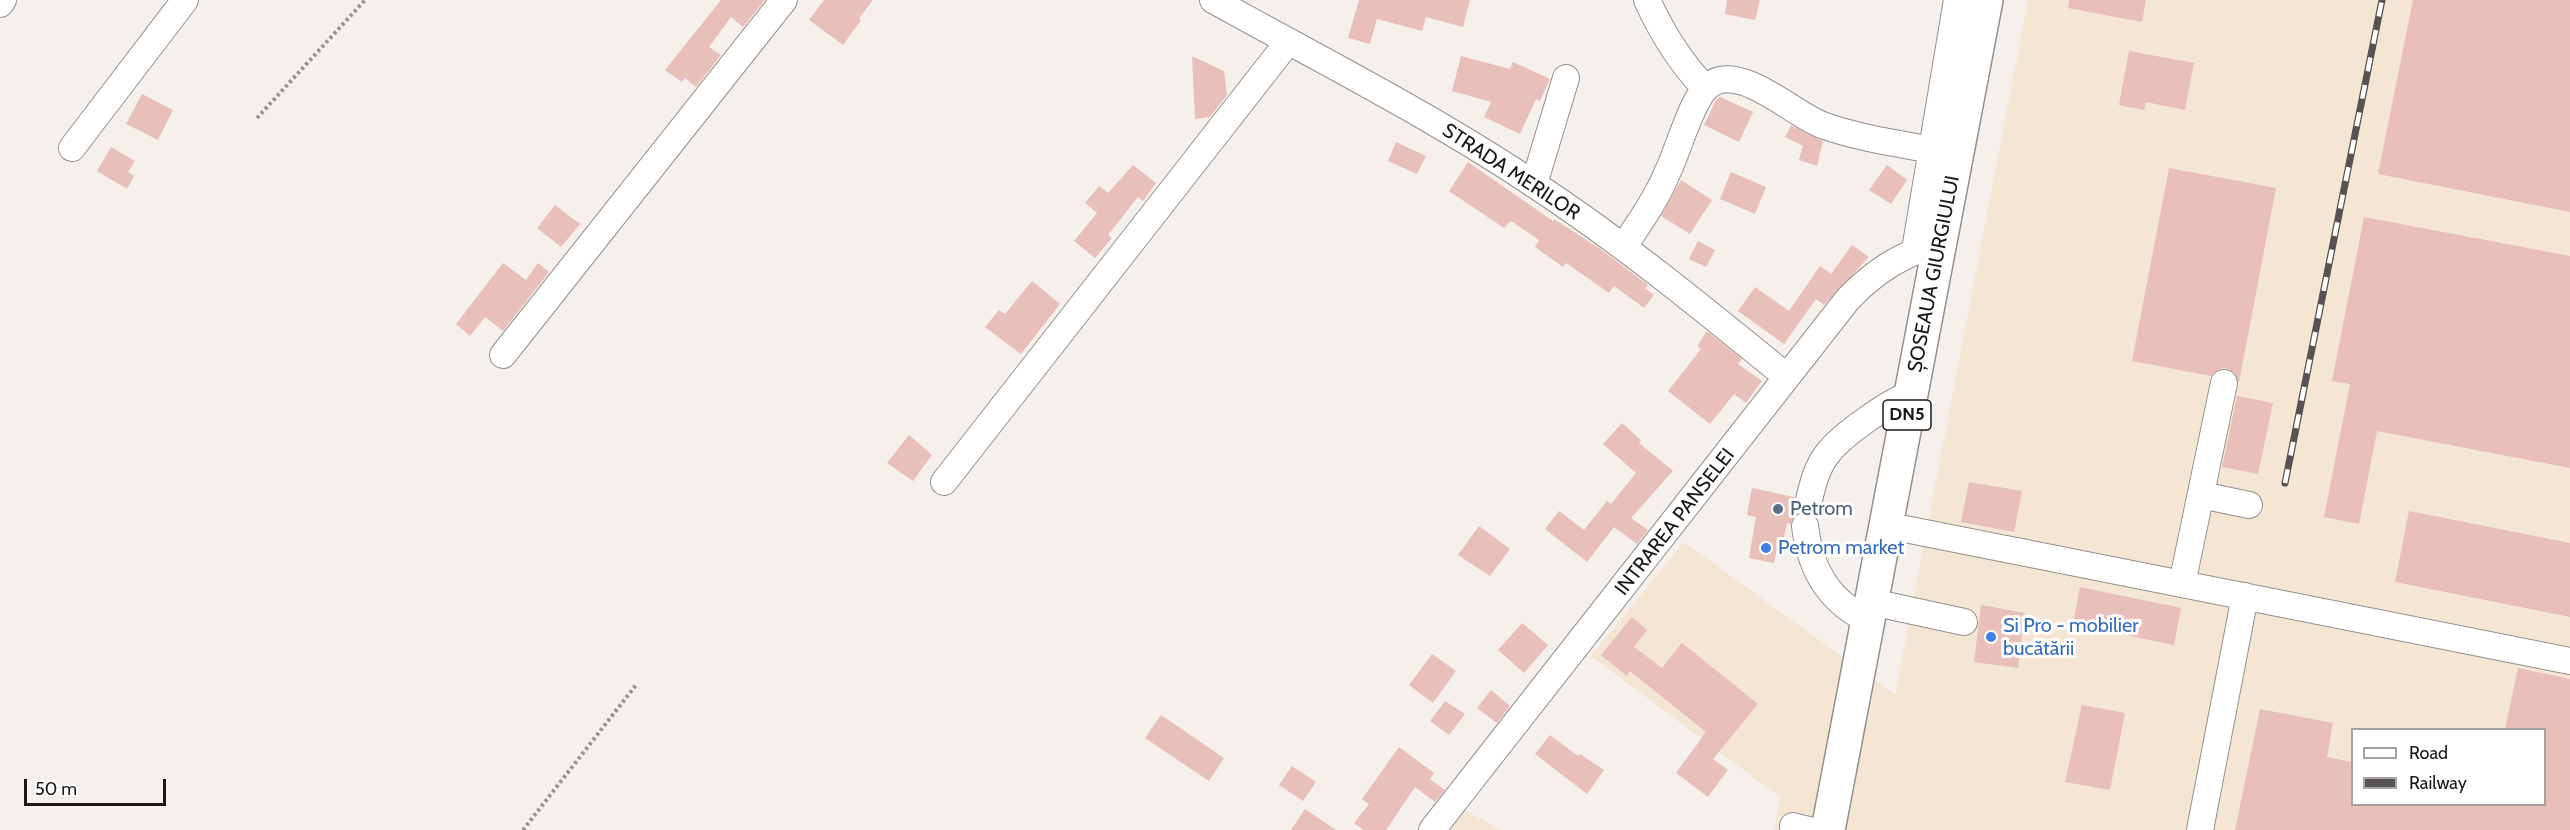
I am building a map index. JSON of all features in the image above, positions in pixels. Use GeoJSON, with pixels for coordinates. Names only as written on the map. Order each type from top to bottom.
{"type":"FeatureCollection","features":[{"type":"Feature","properties":{"kind":"highway","name":"ȘOSEAUA GIURGIULUI"},"geometry":{"type":"LineString","coordinates":[[1848,830],[1911,394],[1928,247],[1986,0]]}},
{"type":"Feature","properties":{"kind":"highway","name":"ȘOSEAUA GIURGIULUI"},"geometry":{"type":"LineString","coordinates":[[1828,830],[1879,613],[1905,529],[2006,0]]}},
{"type":"Feature","properties":{"kind":"street"},"geometry":{"type":"LineString","coordinates":[[0,4],[3,0]]}},
{"type":"Feature","properties":{"kind":"street"},"geometry":{"type":"LineString","coordinates":[[72,148],[185,0]]}},
{"type":"Feature","properties":{"kind":"street"},"geometry":{"type":"LineString","coordinates":[[503,355],[784,0]]}},
{"type":"Feature","properties":{"kind":"street","name":"STRADA MERILOR"},"geometry":{"type":"LineString","coordinates":[[1213,0],[1406,106],[1534,184],[1624,246],[1787,377]]}},
{"type":"Feature","properties":{"kind":"street"},"geometry":{"type":"LineString","coordinates":[[1647,0],[1664,35],[1688,71],[1705,88]]}},
{"type":"Feature","properties":{"kind":"street"},"geometry":{"type":"LineString","coordinates":[[1928,247],[1932,150],[1957,0]]}},
{"type":"Feature","properties":{"kind":"street"},"geometry":{"type":"LineString","coordinates":[[944,482],[1287,42]]}},
{"type":"Feature","properties":{"kind":"street"},"geometry":{"type":"LineString","coordinates":[[1534,184],[1566,78]]}},
{"type":"Feature","properties":{"kind":"street"},"geometry":{"type":"LineString","coordinates":[[1624,246],[1668,173],[1696,103],[1705,88],[1716,80],[1729,79],[1751,84],[1822,126],[1932,150]]}},
{"type":"Feature","properties":{"kind":"street","name":"INTRAREA PANSELEI"},"geometry":{"type":"LineString","coordinates":[[1432,830],[1848,298],[1867,279],[1928,247]]}},
{"type":"Feature","properties":{"kind":"street"},"geometry":{"type":"LineString","coordinates":[[2182,584],[2224,383]]}},
{"type":"Feature","properties":{"kind":"street"},"geometry":{"type":"LineString","coordinates":[[1809,500],[1816,473],[1829,452],[1883,408],[1911,394]]}},
{"type":"Feature","properties":{"kind":"street"},"geometry":{"type":"LineString","coordinates":[[2201,495],[2249,505]]}},
{"type":"Feature","properties":{"kind":"street"},"geometry":{"type":"LineString","coordinates":[[1805,526],[1811,561],[1837,600],[1851,612],[1964,622]]}},
{"type":"Feature","properties":{"kind":"street"},"geometry":{"type":"LineString","coordinates":[[1905,529],[2570,661]]}},
{"type":"Feature","properties":{"kind":"street"},"geometry":{"type":"LineString","coordinates":[[2200,830],[2245,596]]}},
{"type":"Feature","properties":{"kind":"path"},"geometry":{"type":"LineString","coordinates":[[257,118],[365,0]]}},
{"type":"Feature","properties":{"kind":"path"},"geometry":{"type":"LineString","coordinates":[[523,830],[636,686]]}},
{"type":"Feature","properties":{"kind":"shaded area"},"geometry":{"type":"Polygon","coordinates":[[[2028,0],[2570,0],[2570,830],[1774,830],[1780,797],[1591,656],[1684,542],[1895,695],[2028,0]]]}},
{"type":"Feature","properties":{"kind":"shaded area"},"geometry":{"type":"Polygon","coordinates":[[[1464,810],[1502,830],[1448,830],[1464,810]]]}},
{"type":"Feature","properties":{"kind":"building"},"geometry":{"type":"Polygon","coordinates":[[[721,0],[765,0],[743,27],[731,17],[709,47],[721,55],[696,87],[685,78],[682,82],[665,70],[721,0]]]}},
{"type":"Feature","properties":{"kind":"building"},"geometry":{"type":"Polygon","coordinates":[[[824,0],[873,0],[843,45],[809,20],[824,0]]]}},
{"type":"Feature","properties":{"kind":"building"},"geometry":{"type":"Polygon","coordinates":[[[1359,0],[1470,0],[1463,27],[1426,17],[1422,31],[1377,19],[1370,44],[1348,38],[1359,0]]]}},
{"type":"Feature","properties":{"kind":"building"},"geometry":{"type":"Polygon","coordinates":[[[1727,0],[1760,0],[1755,20],[1725,14],[1727,0]]]}},
{"type":"Feature","properties":{"kind":"building"},"geometry":{"type":"Polygon","coordinates":[[[2069,0],[2146,0],[2142,22],[2068,8],[2069,0]]]}},
{"type":"Feature","properties":{"kind":"building"},"geometry":{"type":"Polygon","coordinates":[[[2413,0],[2570,0],[2570,212],[2378,174],[2413,0]]]}},
{"type":"Feature","properties":{"kind":"building"},"geometry":{"type":"Polygon","coordinates":[[[2129,51],[2194,63],[2185,110],[2146,102],[2144,110],[2119,105],[2129,51]]]}},
{"type":"Feature","properties":{"kind":"building"},"geometry":{"type":"Polygon","coordinates":[[[1192,56],[1224,71],[1227,95],[1210,117],[1195,119],[1192,56]]]}},
{"type":"Feature","properties":{"kind":"building"},"geometry":{"type":"Polygon","coordinates":[[[1461,56],[1510,69],[1513,62],[1550,79],[1540,101],[1536,99],[1520,134],[1484,117],[1491,102],[1452,91],[1461,56]]]}},
{"type":"Feature","properties":{"kind":"building"},"geometry":{"type":"Polygon","coordinates":[[[142,94],[173,110],[158,140],[126,124],[142,94]]]}},
{"type":"Feature","properties":{"kind":"building"},"geometry":{"type":"Polygon","coordinates":[[[1720,97],[1753,112],[1739,142],[1704,125],[1716,100],[1720,97]]]}},
{"type":"Feature","properties":{"kind":"building"},"geometry":{"type":"Polygon","coordinates":[[[1791,125],[1823,141],[1817,166],[1799,160],[1803,146],[1785,137],[1791,125]]]}},
{"type":"Feature","properties":{"kind":"building"},"geometry":{"type":"Polygon","coordinates":[[[1396,142],[1426,156],[1417,174],[1388,161],[1396,142]]]}},
{"type":"Feature","properties":{"kind":"building"},"geometry":{"type":"Polygon","coordinates":[[[111,147],[135,161],[128,172],[134,176],[127,189],[97,171],[111,147]]]}},
{"type":"Feature","properties":{"kind":"building"},"geometry":{"type":"Polygon","coordinates":[[[1468,162],[1553,221],[1554,219],[1599,248],[1648,285],[1645,288],[1654,295],[1644,308],[1614,286],[1609,293],[1566,263],[1563,267],[1535,247],[1539,240],[1511,221],[1504,228],[1449,191],[1468,162]]]}},
{"type":"Feature","properties":{"kind":"building"},"geometry":{"type":"Polygon","coordinates":[[[1133,165],[1156,183],[1143,201],[1138,197],[1108,235],[1112,238],[1095,258],[1074,241],[1097,213],[1085,203],[1099,186],[1108,193],[1133,165]]]}},
{"type":"Feature","properties":{"kind":"building"},"geometry":{"type":"Polygon","coordinates":[[[1887,165],[1907,180],[1891,204],[1869,190],[1887,165]]]}},
{"type":"Feature","properties":{"kind":"building"},"geometry":{"type":"Polygon","coordinates":[[[2169,168],[2276,188],[2239,382],[2234,372],[2226,368],[2219,369],[2211,376],[2132,361],[2169,168]]]}},
{"type":"Feature","properties":{"kind":"building"},"geometry":{"type":"Polygon","coordinates":[[[1731,172],[1766,187],[1755,214],[1720,199],[1731,172]]]}},
{"type":"Feature","properties":{"kind":"building"},"geometry":{"type":"Polygon","coordinates":[[[1681,180],[1712,200],[1690,234],[1661,216],[1681,180]]]}},
{"type":"Feature","properties":{"kind":"building"},"geometry":{"type":"Polygon","coordinates":[[[555,205],[580,224],[561,247],[537,228],[555,205]]]}},
{"type":"Feature","properties":{"kind":"building"},"geometry":{"type":"Polygon","coordinates":[[[2364,217],[2570,256],[2570,468],[2377,431],[2359,524],[2324,517],[2350,384],[2332,381],[2364,217]]]}},
{"type":"Feature","properties":{"kind":"building"},"geometry":{"type":"Polygon","coordinates":[[[1698,241],[1715,250],[1706,267],[1689,259],[1698,241]]]}},
{"type":"Feature","properties":{"kind":"building"},"geometry":{"type":"Polygon","coordinates":[[[1852,245],[1869,257],[1824,305],[1816,299],[1784,344],[1738,311],[1755,287],[1789,311],[1820,266],[1831,274],[1852,245]]]}},
{"type":"Feature","properties":{"kind":"building"},"geometry":{"type":"Polygon","coordinates":[[[503,263],[526,280],[538,263],[549,272],[503,331],[485,317],[470,336],[456,324],[503,263]]]}},
{"type":"Feature","properties":{"kind":"building"},"geometry":{"type":"Polygon","coordinates":[[[1032,281],[1060,304],[1021,354],[985,327],[999,310],[1005,314],[1032,281]]]}},
{"type":"Feature","properties":{"kind":"building"},"geometry":{"type":"Polygon","coordinates":[[[1707,331],[1742,359],[1738,364],[1762,381],[1746,403],[1734,394],[1710,424],[1668,391],[1701,349],[1697,346],[1707,331]]]}},
{"type":"Feature","properties":{"kind":"building"},"geometry":{"type":"Polygon","coordinates":[[[2237,396],[2273,403],[2258,474],[2222,467],[2237,396]]]}},
{"type":"Feature","properties":{"kind":"building"},"geometry":{"type":"Polygon","coordinates":[[[1622,423],[1641,440],[1639,443],[1673,471],[1631,518],[1648,530],[1637,544],[1614,527],[1587,562],[1545,529],[1559,511],[1584,530],[1607,501],[1611,504],[1636,473],[1603,444],[1622,423]]]}},
{"type":"Feature","properties":{"kind":"building"},"geometry":{"type":"Polygon","coordinates":[[[909,435],[932,455],[913,481],[887,463],[909,435]]]}},
{"type":"Feature","properties":{"kind":"building"},"geometry":{"type":"Polygon","coordinates":[[[1969,482],[2022,491],[2014,532],[1961,522],[1969,482]]]}},
{"type":"Feature","properties":{"kind":"building"},"geometry":{"type":"Polygon","coordinates":[[[1752,488],[1794,497],[1795,505],[1801,512],[1795,515],[1791,524],[1787,523],[1783,542],[1779,541],[1774,563],[1749,558],[1756,517],[1747,515],[1752,488]]]}},
{"type":"Feature","properties":{"kind":"building"},"geometry":{"type":"Polygon","coordinates":[[[2409,511],[2570,543],[2570,617],[2395,582],[2409,511]]]}},
{"type":"Feature","properties":{"kind":"building"},"geometry":{"type":"Polygon","coordinates":[[[1479,526],[1510,549],[1490,576],[1458,555],[1479,526]]]}},
{"type":"Feature","properties":{"kind":"building"},"geometry":{"type":"Polygon","coordinates":[[[2080,587],[2181,608],[2174,645],[2073,624],[2080,587]]]}},
{"type":"Feature","properties":{"kind":"building"},"geometry":{"type":"Polygon","coordinates":[[[1981,605],[2025,613],[2018,668],[1974,662],[1981,605]]]}},
{"type":"Feature","properties":{"kind":"building"},"geometry":{"type":"Polygon","coordinates":[[[1632,617],[1647,630],[1634,647],[1662,668],[1682,643],[1758,704],[1713,759],[1728,770],[1708,797],[1676,773],[1706,732],[1630,671],[1627,676],[1601,655],[1632,617]]]}},
{"type":"Feature","properties":{"kind":"building"},"geometry":{"type":"Polygon","coordinates":[[[1522,623],[1548,645],[1524,673],[1498,650],[1522,623]]]}},
{"type":"Feature","properties":{"kind":"building"},"geometry":{"type":"Polygon","coordinates":[[[1432,654],[1456,671],[1433,703],[1409,685],[1432,654]]]}},
{"type":"Feature","properties":{"kind":"building"},"geometry":{"type":"Polygon","coordinates":[[[2518,668],[2570,679],[2570,830],[2235,830],[2260,709],[2333,723],[2327,757],[2351,762],[2351,806],[2546,806],[2546,728],[2505,728],[2518,668]]]}},
{"type":"Feature","properties":{"kind":"building"},"geometry":{"type":"Polygon","coordinates":[[[1491,690],[1510,706],[1497,723],[1477,708],[1491,690]]]}},
{"type":"Feature","properties":{"kind":"building"},"geometry":{"type":"Polygon","coordinates":[[[1445,701],[1465,714],[1449,735],[1430,721],[1445,701]]]}},
{"type":"Feature","properties":{"kind":"building"},"geometry":{"type":"Polygon","coordinates":[[[2082,705],[2125,713],[2110,790],[2065,782],[2082,705]]]}},
{"type":"Feature","properties":{"kind":"building"},"geometry":{"type":"Polygon","coordinates":[[[1161,715],[1224,758],[1209,781],[1145,738],[1161,715]]]}},
{"type":"Feature","properties":{"kind":"building"},"geometry":{"type":"Polygon","coordinates":[[[1550,735],[1578,756],[1580,754],[1604,770],[1587,794],[1535,754],[1550,735]]]}},
{"type":"Feature","properties":{"kind":"building"},"geometry":{"type":"Polygon","coordinates":[[[1399,747],[1434,773],[1430,779],[1445,790],[1435,802],[1415,787],[1386,830],[1363,830],[1354,823],[1369,804],[1362,799],[1399,747]]]}},
{"type":"Feature","properties":{"kind":"building"},"geometry":{"type":"Polygon","coordinates":[[[1292,766],[1316,782],[1303,801],[1279,785],[1292,766]]]}},
{"type":"Feature","properties":{"kind":"building"},"geometry":{"type":"Polygon","coordinates":[[[1305,809],[1336,830],[1291,830],[1305,809]]]}},
{"type":"Feature","properties":{"kind":"railway"},"geometry":{"type":"LineString","coordinates":[[2285,483],[2382,0]]}},
{"type":"Feature","properties":{"kind":"place","name":"Petrom"},"geometry":{"type":"Point","coordinates":[1778,509]}},
{"type":"Feature","properties":{"kind":"place","name":"Petrom market"},"geometry":{"type":"Point","coordinates":[1766,548]}},
{"type":"Feature","properties":{"kind":"place","name":"Si Pro - mobilier bucătării"},"geometry":{"type":"Point","coordinates":[1991,637]}}]}
